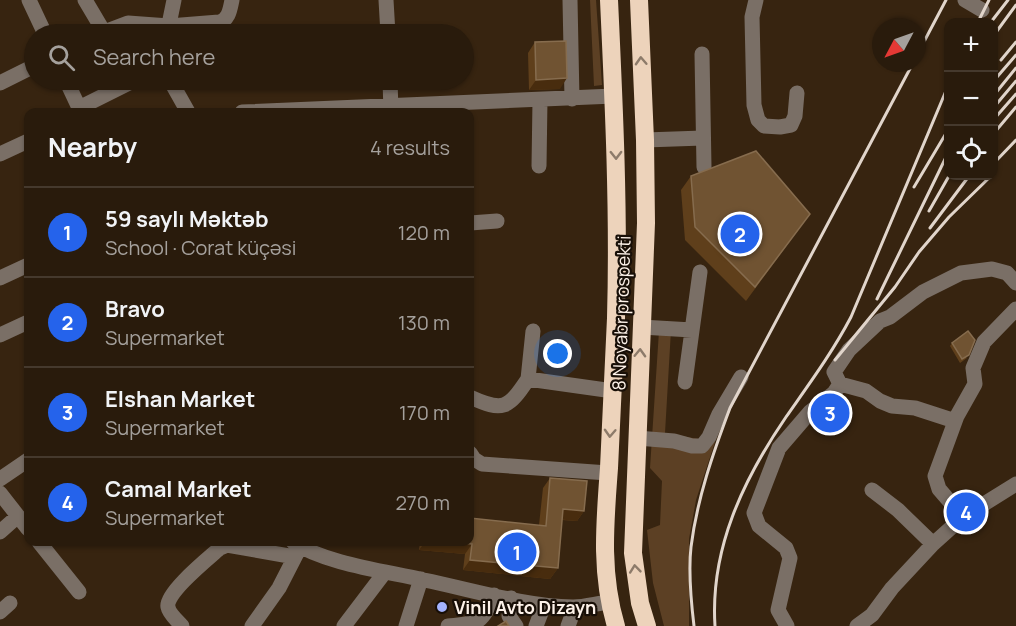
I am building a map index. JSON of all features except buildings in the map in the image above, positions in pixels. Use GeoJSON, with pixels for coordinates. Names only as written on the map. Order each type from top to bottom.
{"type":"FeatureCollection","features":[{"type":"Feature","properties":{"kind":"highway","name":"8 Noyabr prospekti"},"geometry":{"type":"LineString","coordinates":[[609,0],[618,221],[613,391],[604,550],[610,602],[616,626]]}},
{"type":"Feature","properties":{"kind":"highway","name":"8 Noyabr prospekti"},"geometry":{"type":"LineString","coordinates":[[639,0],[646,223],[633,553],[640,603],[647,626]]}},
{"type":"Feature","properties":{"kind":"highway"},"geometry":{"type":"LineString","coordinates":[[614,96],[642,95]]}},
{"type":"Feature","properties":{"kind":"street"},"geometry":{"type":"LineString","coordinates":[[29,0],[40,24]]}},
{"type":"Feature","properties":{"kind":"street"},"geometry":{"type":"LineString","coordinates":[[85,0],[97,24]]}},
{"type":"Feature","properties":{"kind":"street"},"geometry":{"type":"LineString","coordinates":[[169,24],[174,0]]}},
{"type":"Feature","properties":{"kind":"street"},"geometry":{"type":"LineString","coordinates":[[205,24],[224,21],[228,16],[232,0]]}},
{"type":"Feature","properties":{"kind":"street"},"geometry":{"type":"LineString","coordinates":[[386,0],[387,24]]}},
{"type":"Feature","properties":{"kind":"street"},"geometry":{"type":"LineString","coordinates":[[570,0],[573,99]]}},
{"type":"Feature","properties":{"kind":"street"},"geometry":{"type":"LineString","coordinates":[[756,0],[752,17],[754,105],[758,120],[764,126],[791,125],[795,116],[797,93]]}},
{"type":"Feature","properties":{"kind":"street"},"geometry":{"type":"LineString","coordinates":[[965,0],[982,10]]}},
{"type":"Feature","properties":{"kind":"street"},"geometry":{"type":"LineString","coordinates":[[702,54],[704,167]]}},
{"type":"Feature","properties":{"kind":"street"},"geometry":{"type":"LineString","coordinates":[[0,84],[24,71]]}},
{"type":"Feature","properties":{"kind":"street"},"geometry":{"type":"LineString","coordinates":[[71,90],[79,108]]}},
{"type":"Feature","properties":{"kind":"street"},"geometry":{"type":"LineString","coordinates":[[84,108],[117,90]]}},
{"type":"Feature","properties":{"kind":"street"},"geometry":{"type":"LineString","coordinates":[[176,90],[186,108]]}},
{"type":"Feature","properties":{"kind":"street"},"geometry":{"type":"LineString","coordinates":[[390,90],[391,108]]}},
{"type":"Feature","properties":{"kind":"street"},"geometry":{"type":"LineString","coordinates":[[408,108],[614,96]]}},
{"type":"Feature","properties":{"kind":"street"},"geometry":{"type":"LineString","coordinates":[[539,166],[540,100]]}},
{"type":"Feature","properties":{"kind":"street"},"geometry":{"type":"LineString","coordinates":[[645,140],[704,138]]}},
{"type":"Feature","properties":{"kind":"street"},"geometry":{"type":"LineString","coordinates":[[0,154],[24,143]]}},
{"type":"Feature","properties":{"kind":"street"},"geometry":{"type":"LineString","coordinates":[[474,223],[497,221]]}},
{"type":"Feature","properties":{"kind":"street"},"geometry":{"type":"LineString","coordinates":[[0,278],[24,267]]}},
{"type":"Feature","properties":{"kind":"street"},"geometry":{"type":"LineString","coordinates":[[955,421],[915,408],[892,406],[866,391],[840,384],[834,372],[849,350],[880,321],[890,317],[923,292],[961,273],[992,269],[1007,273],[1016,283]]}},
{"type":"Feature","properties":{"kind":"street"},"geometry":{"type":"LineString","coordinates":[[685,382],[700,272]]}},
{"type":"Feature","properties":{"kind":"street"},"geometry":{"type":"LineString","coordinates":[[963,517],[939,489],[935,476],[955,421],[975,384],[973,368],[984,342],[1016,309]]}},
{"type":"Feature","properties":{"kind":"street"},"geometry":{"type":"LineString","coordinates":[[0,335],[24,324]]}},
{"type":"Feature","properties":{"kind":"street"},"geometry":{"type":"LineString","coordinates":[[641,327],[692,330]]}},
{"type":"Feature","properties":{"kind":"street"},"geometry":{"type":"LineString","coordinates":[[474,398],[498,406],[514,399],[528,379],[533,331]]}},
{"type":"Feature","properties":{"kind":"street"},"geometry":{"type":"LineString","coordinates":[[637,438],[702,446],[741,377]]}},
{"type":"Feature","properties":{"kind":"street"},"geometry":{"type":"LineString","coordinates":[[528,379],[613,391]]}},
{"type":"Feature","properties":{"kind":"street"},"geometry":{"type":"LineString","coordinates":[[787,626],[778,610],[789,558],[786,548],[759,526],[754,513],[779,448],[810,412],[834,393],[840,384]]}},
{"type":"Feature","properties":{"kind":"street"},"geometry":{"type":"LineString","coordinates":[[474,459],[482,464],[608,473]]}},
{"type":"Feature","properties":{"kind":"street"},"geometry":{"type":"LineString","coordinates":[[0,479],[24,463]]}},
{"type":"Feature","properties":{"kind":"street"},"geometry":{"type":"LineString","coordinates":[[857,626],[872,615],[892,588],[933,544],[963,517],[1016,484]]}},
{"type":"Feature","properties":{"kind":"street"},"geometry":{"type":"LineString","coordinates":[[872,490],[898,510],[933,544]]}},
{"type":"Feature","properties":{"kind":"street"},"geometry":{"type":"LineString","coordinates":[[0,493],[24,524]]}},
{"type":"Feature","properties":{"kind":"street"},"geometry":{"type":"LineString","coordinates":[[0,532],[18,516]]}},
{"type":"Feature","properties":{"kind":"street"},"geometry":{"type":"LineString","coordinates":[[42,546],[79,592]]}},
{"type":"Feature","properties":{"kind":"street"},"geometry":{"type":"LineString","coordinates":[[182,626],[167,604],[175,590],[224,546]]}},
{"type":"Feature","properties":{"kind":"street"},"geometry":{"type":"LineString","coordinates":[[262,546],[296,548],[385,573],[544,605],[575,607],[610,602]]}},
{"type":"Feature","properties":{"kind":"street"},"geometry":{"type":"LineString","coordinates":[[252,626],[279,588],[296,548]]}},
{"type":"Feature","properties":{"kind":"street"},"geometry":{"type":"LineString","coordinates":[[344,626],[385,573]]}},
{"type":"Feature","properties":{"kind":"street"},"geometry":{"type":"LineString","coordinates":[[406,626],[421,579]]}},
{"type":"Feature","properties":{"kind":"street"},"geometry":{"type":"LineString","coordinates":[[448,626],[476,623],[485,614],[494,595]]}},
{"type":"Feature","properties":{"kind":"street"},"geometry":{"type":"LineString","coordinates":[[512,598],[509,616],[516,626]]}},
{"type":"Feature","properties":{"kind":"street"},"geometry":{"type":"LineString","coordinates":[[536,626],[544,605]]}},
{"type":"Feature","properties":{"kind":"street"},"geometry":{"type":"LineString","coordinates":[[568,626],[575,607]]}},
{"type":"Feature","properties":{"kind":"shaded area"},"geometry":{"type":"Polygon","coordinates":[[[590,0],[596,0],[602,85],[594,86],[590,0]]]}},
{"type":"Feature","properties":{"kind":"shaded area"},"geometry":{"type":"Polygon","coordinates":[[[671,330],[665,433],[715,442],[696,500],[689,539],[689,626],[664,626],[653,583],[647,530],[660,525],[662,481],[650,468],[659,331],[671,330]]]}},
{"type":"Feature","properties":{"kind":"railway"},"geometry":{"type":"LineString","coordinates":[[926,38],[946,0]]}},
{"type":"Feature","properties":{"kind":"railway"},"geometry":{"type":"LineString","coordinates":[[980,18],[989,0]]}},
{"type":"Feature","properties":{"kind":"railway"},"geometry":{"type":"LineString","coordinates":[[994,18],[1008,0]]}},
{"type":"Feature","properties":{"kind":"railway"},"geometry":{"type":"LineString","coordinates":[[998,30],[1016,5]]}},
{"type":"Feature","properties":{"kind":"railway"},"geometry":{"type":"LineString","coordinates":[[1001,60],[1016,42]]}},
{"type":"Feature","properties":{"kind":"railway"},"geometry":{"type":"LineString","coordinates":[[998,76],[1016,55]]}},
{"type":"Feature","properties":{"kind":"railway"},"geometry":{"type":"LineString","coordinates":[[998,90],[1016,68]]}},
{"type":"Feature","properties":{"kind":"railway"},"geometry":{"type":"LineString","coordinates":[[694,626],[691,597],[691,547],[706,476],[730,408],[908,72]]}},
{"type":"Feature","properties":{"kind":"railway"},"geometry":{"type":"LineString","coordinates":[[998,102],[1016,81]]}},
{"type":"Feature","properties":{"kind":"railway"},"geometry":{"type":"LineString","coordinates":[[998,114],[1016,94]]}},
{"type":"Feature","properties":{"kind":"railway"},"geometry":{"type":"LineString","coordinates":[[715,626],[718,570],[732,516],[770,441],[828,356],[851,317],[944,96]]}},
{"type":"Feature","properties":{"kind":"railway"},"geometry":{"type":"LineString","coordinates":[[998,128],[1016,107]]}},
{"type":"Feature","properties":{"kind":"railway"},"geometry":{"type":"LineString","coordinates":[[914,187],[944,137]]}},
{"type":"Feature","properties":{"kind":"railway"},"geometry":{"type":"LineString","coordinates":[[998,159],[1016,140]]}},
{"type":"Feature","properties":{"kind":"railway"},"geometry":{"type":"LineString","coordinates":[[877,299],[944,161]]}},
{"type":"Feature","properties":{"kind":"railway"},"geometry":{"type":"LineString","coordinates":[[929,211],[947,180]]}},
{"type":"Feature","properties":{"kind":"railway"},"geometry":{"type":"LineString","coordinates":[[930,228],[966,180]]}},
{"type":"Feature","properties":{"kind":"railway"},"geometry":{"type":"LineString","coordinates":[[835,360],[895,287],[919,252],[949,217],[987,180]]}},
{"type":"Feature","properties":{"kind":"place","name":"Bravo"},"geometry":{"type":"Point","coordinates":[740,234]}},
{"type":"Feature","properties":{"kind":"place","name":"Elshan Market"},"geometry":{"type":"Point","coordinates":[830,413]}},
{"type":"Feature","properties":{"kind":"place","name":"Camal Market"},"geometry":{"type":"Point","coordinates":[966,512]}},
{"type":"Feature","properties":{"kind":"place","name":"59 saylı Məktəb"},"geometry":{"type":"Point","coordinates":[517,552]}},
{"type":"Feature","properties":{"kind":"place","name":"Vinil Avto Dizayn"},"geometry":{"type":"Point","coordinates":[442,607]}}]}
